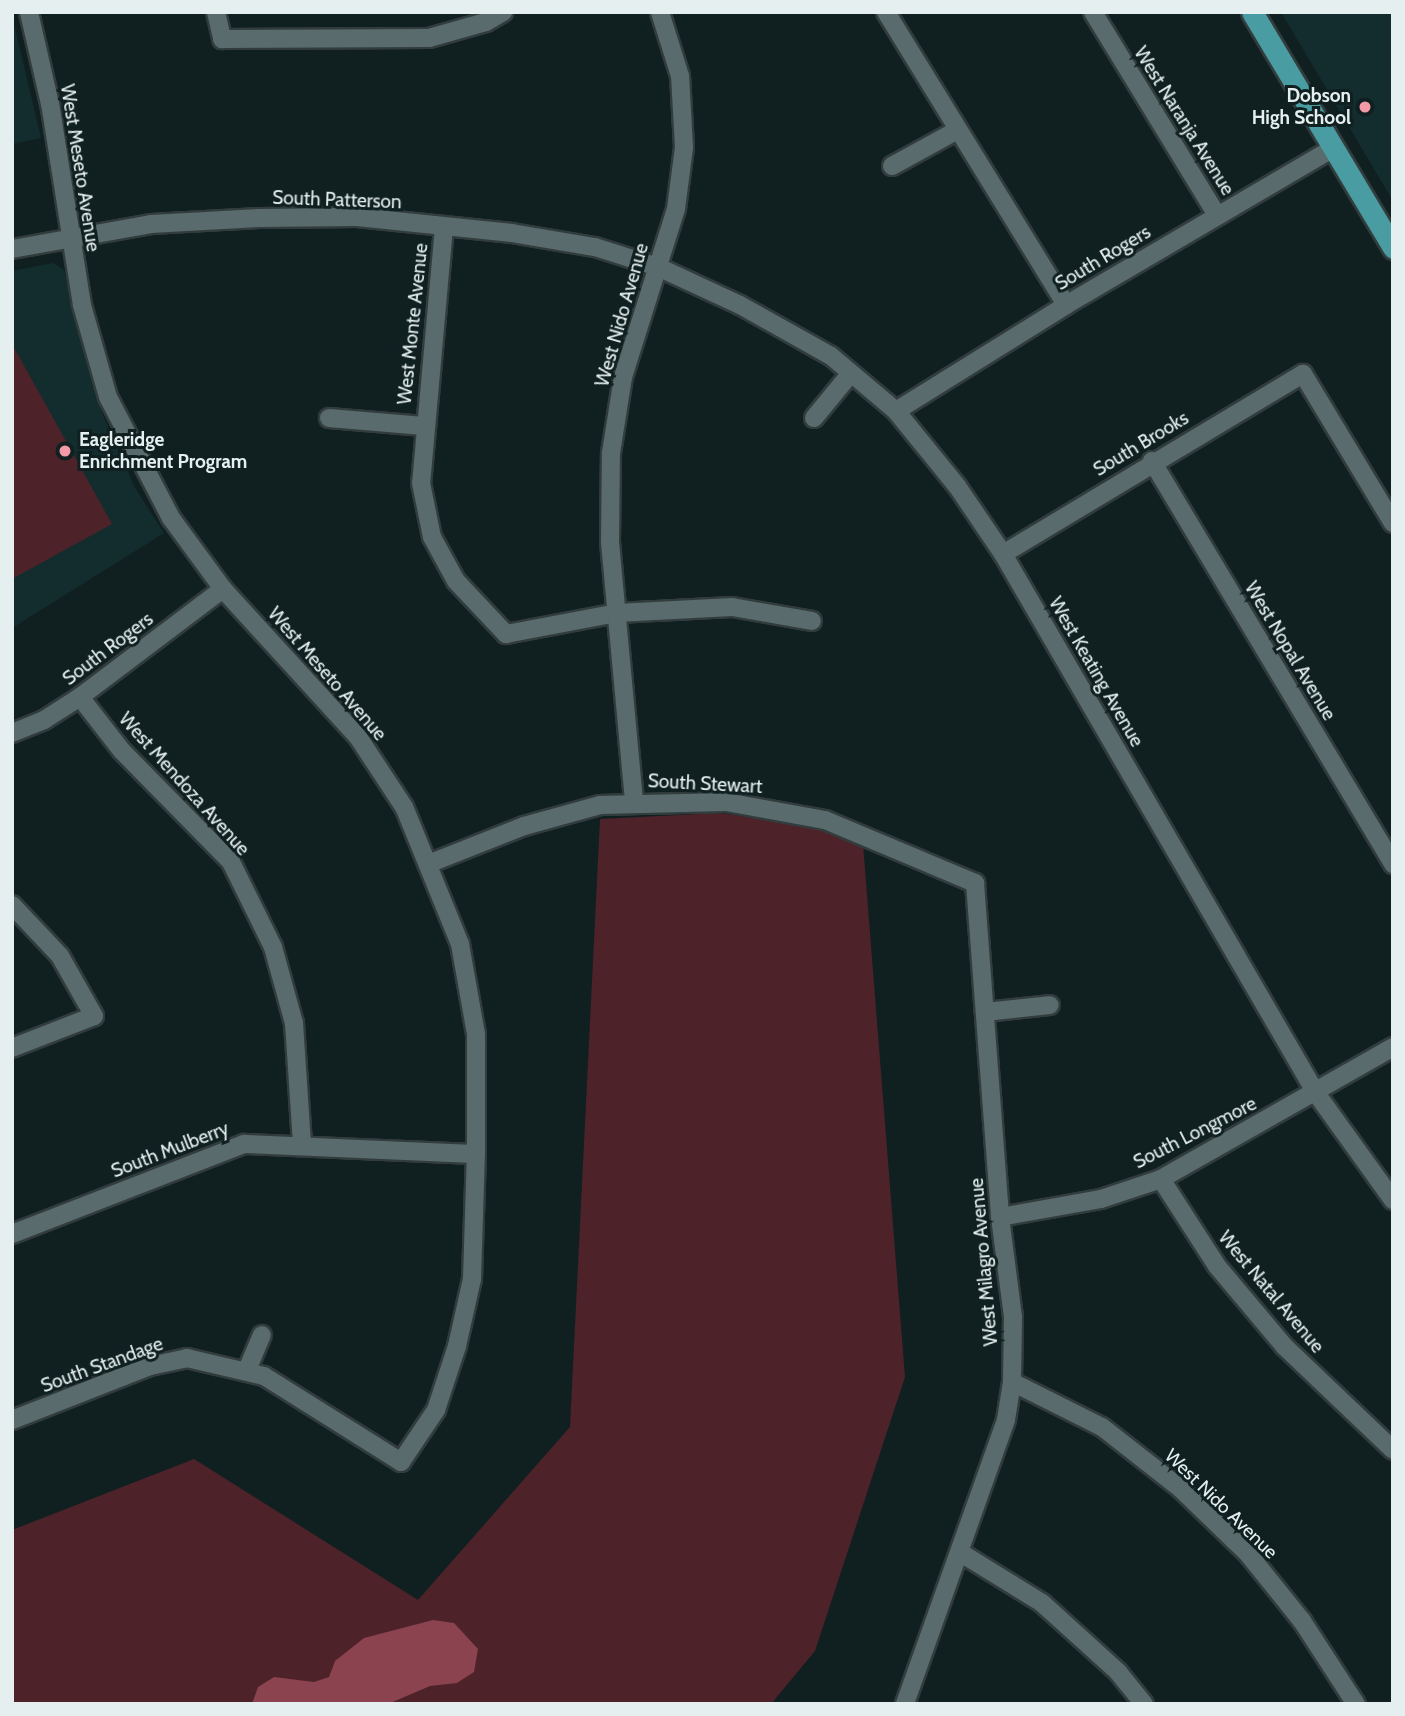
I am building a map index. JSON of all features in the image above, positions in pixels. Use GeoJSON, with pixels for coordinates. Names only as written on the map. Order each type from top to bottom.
{"type":"FeatureCollection","features":[{"type":"Feature","properties":{"kind":"main road"},"geometry":{"type":"LineString","coordinates":[[1252,12],[1393,248]]}},
{"type":"Feature","properties":{"kind":"street","name":"West Meseto Avenue"},"geometry":{"type":"LineString","coordinates":[[29,12],[50,104],[69,237],[108,397],[171,518],[223,589],[358,737],[404,807],[460,944],[473,1021],[476,1154],[472,1279],[457,1346],[436,1410],[401,1462]]}},
{"type":"Feature","properties":{"kind":"street"},"geometry":{"type":"LineString","coordinates":[[216,12],[222,39],[429,38],[486,22],[503,12]]}},
{"type":"Feature","properties":{"kind":"street","name":"West Nido Avenue"},"geometry":{"type":"LineString","coordinates":[[634,801],[610,542],[611,453],[623,377],[676,209],[684,146],[680,76],[660,12]]}},
{"type":"Feature","properties":{"kind":"street"},"geometry":{"type":"LineString","coordinates":[[886,12],[956,131],[1066,305]]}},
{"type":"Feature","properties":{"kind":"street","name":"West Naranja Avenue"},"geometry":{"type":"LineString","coordinates":[[1093,12],[1217,215]]}},
{"type":"Feature","properties":{"kind":"street"},"geometry":{"type":"LineString","coordinates":[[892,166],[956,131]]}},
{"type":"Feature","properties":{"kind":"street","name":"South Rogers"},"geometry":{"type":"LineString","coordinates":[[897,411],[1066,305],[1334,148]]}},
{"type":"Feature","properties":{"kind":"street","name":"South Patterson"},"geometry":{"type":"LineString","coordinates":[[12,249],[151,224],[259,218],[357,217],[595,247],[657,267]]}},
{"type":"Feature","properties":{"kind":"street","name":"West Monte Avenue"},"geometry":{"type":"LineString","coordinates":[[444,227],[424,426],[421,483],[432,537],[456,581],[506,634],[617,613]]}},
{"type":"Feature","properties":{"kind":"street","name":"West Keating Avenue"},"geometry":{"type":"LineString","coordinates":[[657,267],[740,305],[831,356],[897,411],[957,486],[1003,554],[1316,1093],[1393,1200]]}},
{"type":"Feature","properties":{"kind":"street"},"geometry":{"type":"LineString","coordinates":[[814,418],[851,373]]}},
{"type":"Feature","properties":{"kind":"street","name":"South Brooks"},"geometry":{"type":"LineString","coordinates":[[1003,554],[1152,461],[1303,374],[1393,523]]}},
{"type":"Feature","properties":{"kind":"street","name":"West Monte Avenue"},"geometry":{"type":"LineString","coordinates":[[330,418],[424,426]]}},
{"type":"Feature","properties":{"kind":"street","name":"West Nopal Avenue"},"geometry":{"type":"LineString","coordinates":[[1152,461],[1393,864]]}},
{"type":"Feature","properties":{"kind":"street","name":"South Rogers"},"geometry":{"type":"LineString","coordinates":[[12,733],[44,720],[80,697],[223,589]]}},
{"type":"Feature","properties":{"kind":"street"},"geometry":{"type":"LineString","coordinates":[[617,613],[732,607],[812,621]]}},
{"type":"Feature","properties":{"kind":"street","name":"West Mendoza Avenue"},"geometry":{"type":"LineString","coordinates":[[80,697],[121,751],[231,862],[274,947],[294,1023],[302,1145]]}},
{"type":"Feature","properties":{"kind":"street","name":"South Stewart"},"geometry":{"type":"LineString","coordinates":[[428,864],[565,813],[634,801],[726,802],[825,820],[975,883]]}},
{"type":"Feature","properties":{"kind":"street","name":"West Milagro Avenue"},"geometry":{"type":"LineString","coordinates":[[905,1704],[961,1553],[1006,1420],[1012,1382],[1013,1317],[1000,1217],[975,883]]}},
{"type":"Feature","properties":{"kind":"street"},"geometry":{"type":"LineString","coordinates":[[12,905],[60,956],[94,1016],[12,1048]]}},
{"type":"Feature","properties":{"kind":"street"},"geometry":{"type":"LineString","coordinates":[[985,1012],[1050,1005]]}},
{"type":"Feature","properties":{"kind":"street","name":"South Longmore"},"geometry":{"type":"LineString","coordinates":[[1000,1217],[1101,1199],[1161,1179],[1316,1093],[1393,1046]]}},
{"type":"Feature","properties":{"kind":"street","name":"South Mulberry"},"geometry":{"type":"LineString","coordinates":[[12,1234],[244,1144],[476,1154]]}},
{"type":"Feature","properties":{"kind":"street","name":"West Natal Avenue"},"geometry":{"type":"LineString","coordinates":[[1161,1179],[1217,1266],[1285,1347],[1393,1450]]}},
{"type":"Feature","properties":{"kind":"street"},"geometry":{"type":"LineString","coordinates":[[247,1370],[262,1335]]}},
{"type":"Feature","properties":{"kind":"street","name":"South Standage"},"geometry":{"type":"LineString","coordinates":[[12,1420],[150,1366],[187,1357],[264,1376],[401,1462]]}},
{"type":"Feature","properties":{"kind":"street","name":"West Nido Avenue"},"geometry":{"type":"LineString","coordinates":[[1012,1382],[1102,1427],[1181,1489],[1249,1555],[1302,1621],[1356,1704]]}},
{"type":"Feature","properties":{"kind":"street"},"geometry":{"type":"LineString","coordinates":[[961,1553],[1042,1604],[1118,1672],[1144,1704]]}},
{"type":"Feature","properties":{"kind":"shaded area","name":"Dobson High School"},"geometry":{"type":"Polygon","coordinates":[[[1281,12],[1393,12],[1393,201],[1281,12]]]}},
{"type":"Feature","properties":{"kind":"shaded area"},"geometry":{"type":"Polygon","coordinates":[[[12,16],[41,138],[12,144],[12,16]]]}},
{"type":"Feature","properties":{"kind":"shaded area","name":"Eagleridge Enrichment Program"},"geometry":{"type":"Polygon","coordinates":[[[53,263],[64,270],[102,413],[135,488],[164,533],[12,628],[12,271],[53,263]]]}},
{"type":"Feature","properties":{"kind":"shaded area"},"geometry":{"type":"Polygon","coordinates":[[[12,344],[112,524],[12,579],[12,344]]]}},
{"type":"Feature","properties":{"kind":"shaded area"},"geometry":{"type":"Polygon","coordinates":[[[719,813],[813,826],[863,844],[905,1377],[815,1651],[771,1704],[12,1704],[12,1530],[194,1459],[418,1600],[570,1427],[600,819],[719,813]]]}},
{"type":"Feature","properties":{"kind":"shaded area"},"geometry":{"type":"Polygon","coordinates":[[[433,1620],[454,1623],[478,1649],[474,1672],[457,1683],[430,1686],[388,1704],[252,1704],[258,1687],[274,1677],[314,1682],[329,1677],[335,1661],[364,1638],[433,1620]]]}},
{"type":"Feature","properties":{"kind":"place","name":"Dobson High School"},"geometry":{"type":"Point","coordinates":[1365,107]}},
{"type":"Feature","properties":{"kind":"place","name":"Eagleridge Enrichment Program"},"geometry":{"type":"Point","coordinates":[65,451]}}]}
